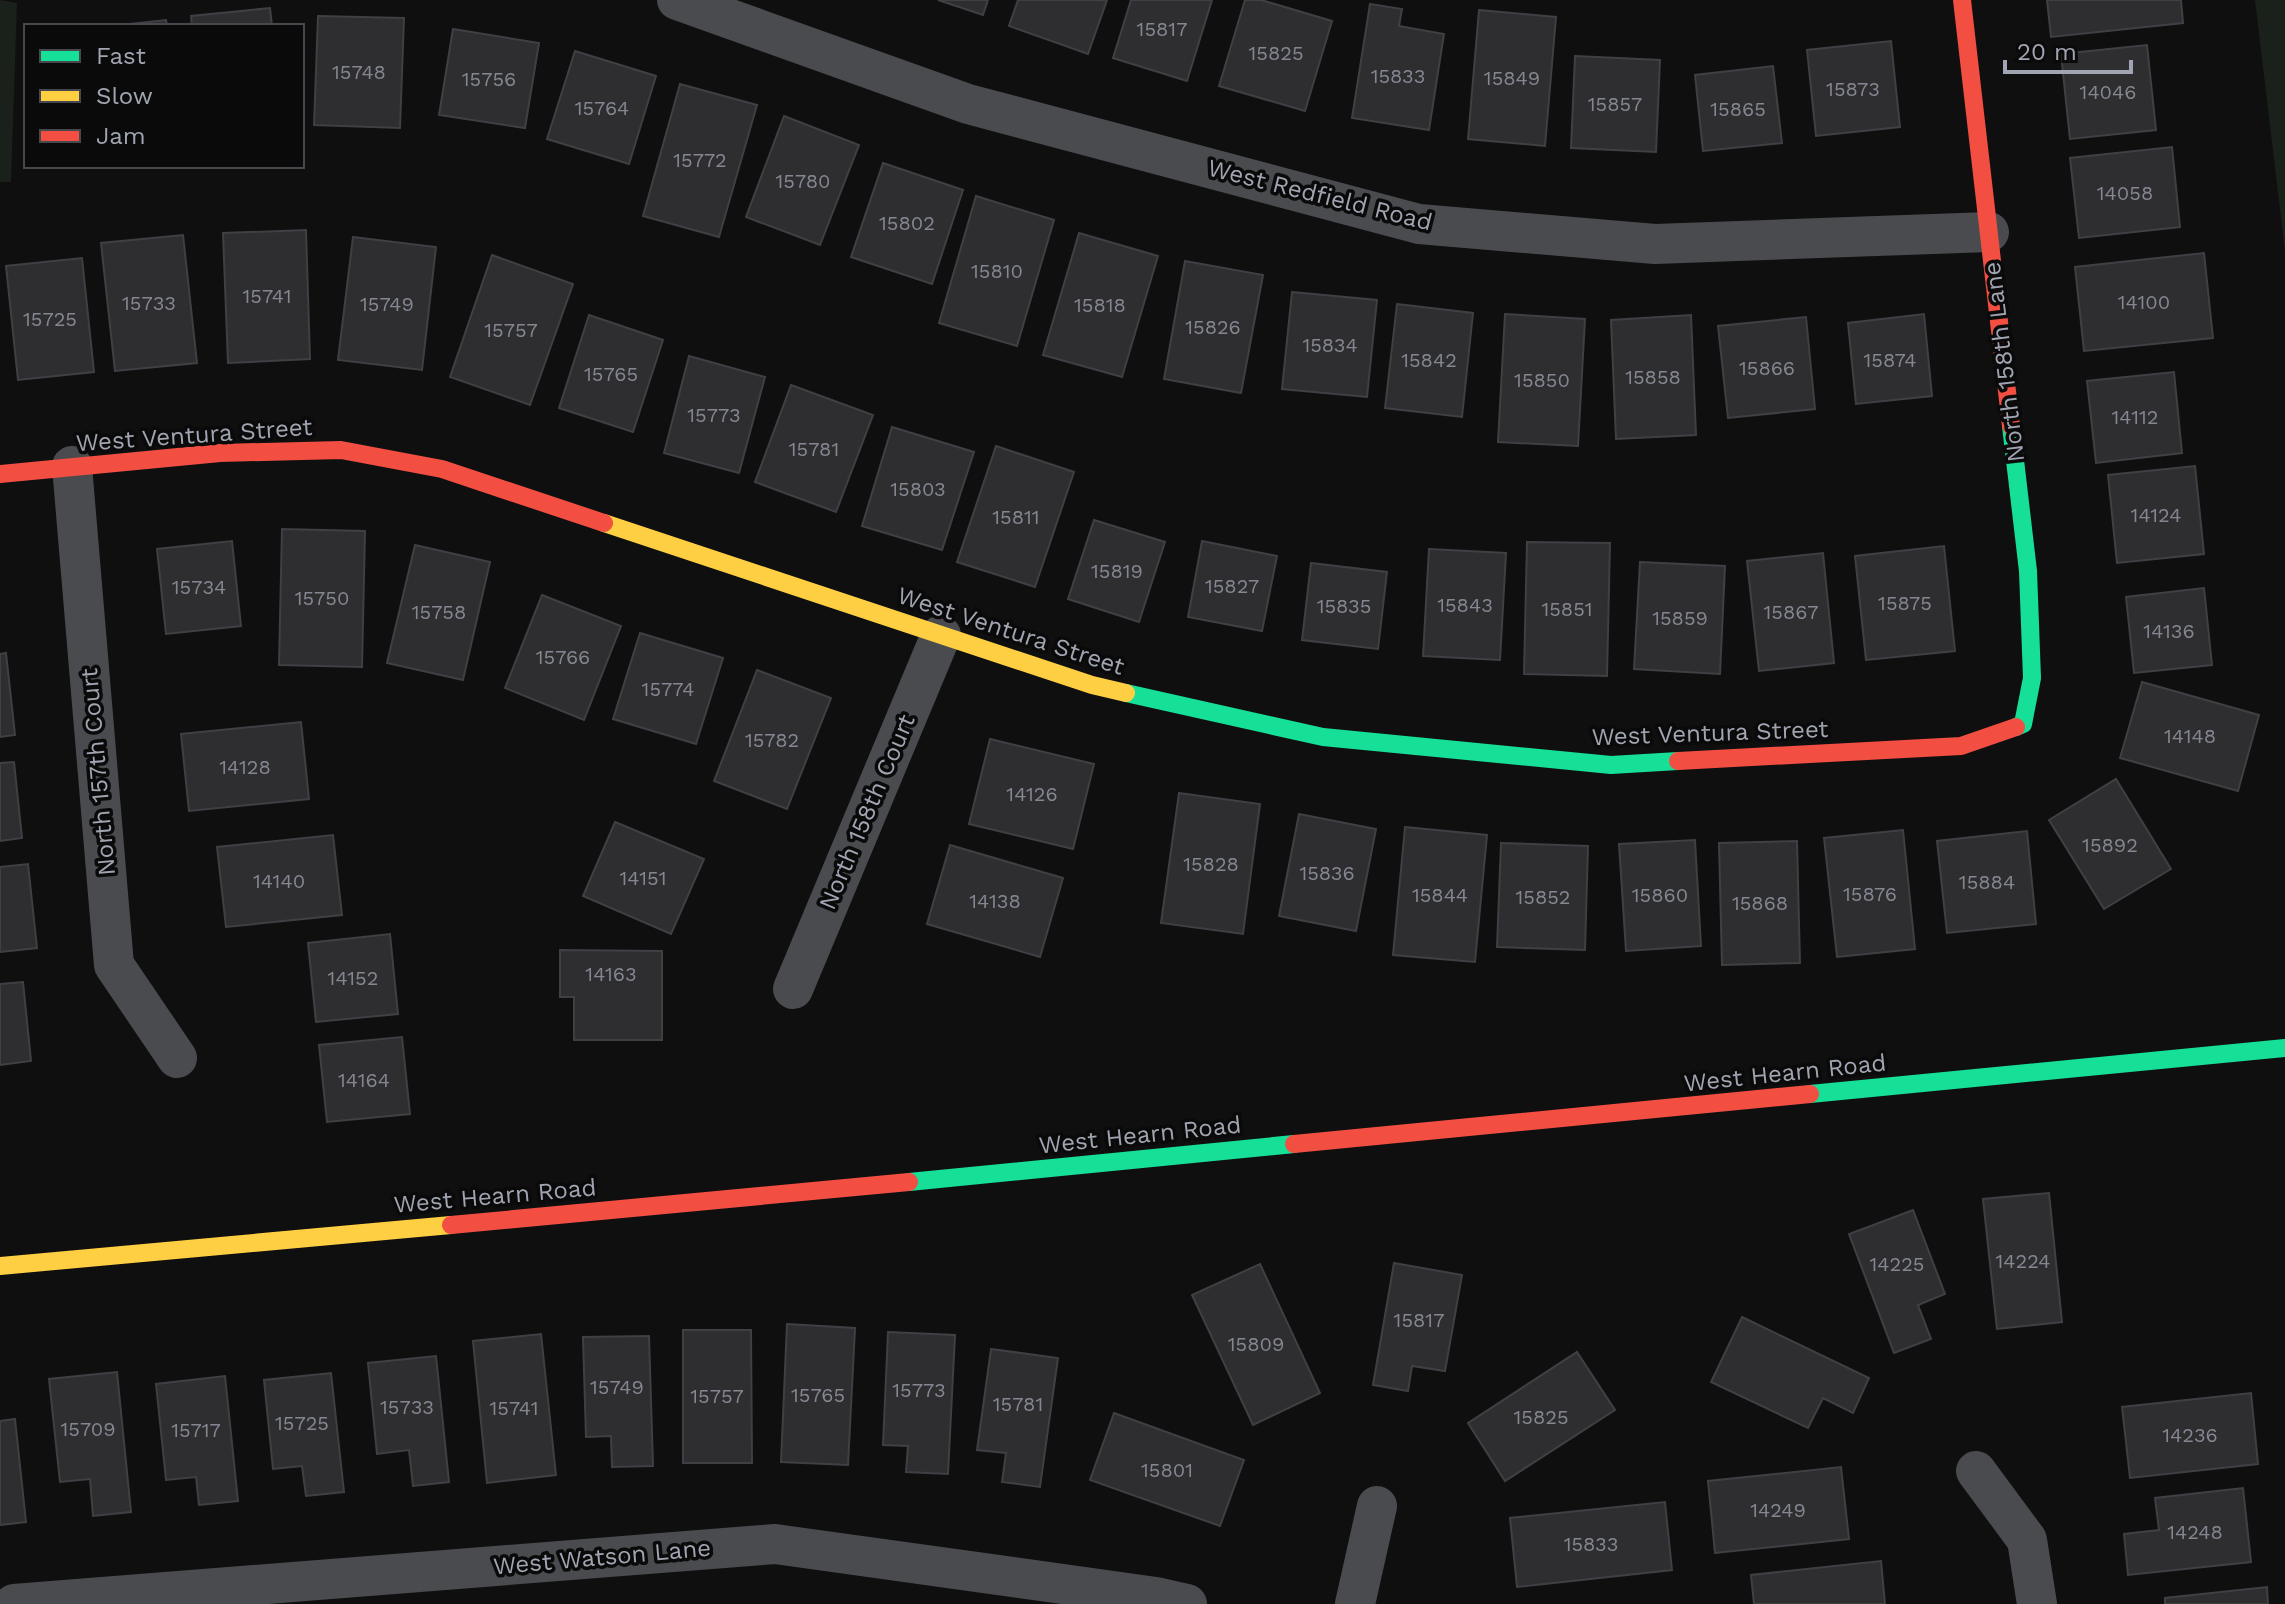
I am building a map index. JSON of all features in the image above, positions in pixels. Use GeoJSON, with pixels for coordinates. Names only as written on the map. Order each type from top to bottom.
{"type":"FeatureCollection","features":[{"type":"Feature","properties":{"kind":"street","name":"West Redfield Road"},"geometry":{"type":"LineString","coordinates":[[677,0],[968,104],[1419,224],[1655,244],[1989,232]]}},
{"type":"Feature","properties":{"kind":"street","name":"North 158th Lane"},"geometry":{"type":"LineString","coordinates":[[1962,0],[2028,571],[2032,678],[2023,724]]}},
{"type":"Feature","properties":{"kind":"street","name":"West Ventura Street"},"geometry":{"type":"LineString","coordinates":[[0,474],[220,453],[341,450],[442,469],[1092,685],[1323,737],[1611,765],[1961,746],[2023,724]]}},
{"type":"Feature","properties":{"kind":"street","name":"North 157th Court"},"geometry":{"type":"LineString","coordinates":[[72,466],[114,965],[177,1058]]}},
{"type":"Feature","properties":{"kind":"street","name":"North 158th Court"},"geometry":{"type":"LineString","coordinates":[[793,989],[941,635]]}},
{"type":"Feature","properties":{"kind":"street","name":"West Hearn Road"},"geometry":{"type":"LineString","coordinates":[[0,1266],[731,1199],[2285,1048]]}},
{"type":"Feature","properties":{"kind":"street"},"geometry":{"type":"LineString","coordinates":[[1976,1471],[2027,1540],[2037,1604]]}},
{"type":"Feature","properties":{"kind":"street"},"geometry":{"type":"LineString","coordinates":[[1355,1604],[1377,1506]]}},
{"type":"Feature","properties":{"kind":"street","name":"West Watson Lane"},"geometry":{"type":"LineString","coordinates":[[14,1604],[775,1544],[1156,1597],[1187,1604]]}},
{"type":"Feature","properties":{"kind":"shaded area"},"geometry":{"type":"Polygon","coordinates":[[[0,0],[17,3],[11,182],[0,182],[0,0]]]}},
{"type":"Feature","properties":{"kind":"shaded area"},"geometry":{"type":"Polygon","coordinates":[[[2255,0],[2285,0],[2285,251],[2255,0]]]}},
{"type":"Feature","properties":{"kind":"building"},"geometry":{"type":"Polygon","coordinates":[[[938,0],[988,0],[983,15],[938,0]]]}},
{"type":"Feature","properties":{"kind":"building"},"geometry":{"type":"Polygon","coordinates":[[[1018,0],[1107,0],[1088,54],[1009,26],[1018,0]]]}},
{"type":"Feature","properties":{"kind":"building"},"geometry":{"type":"Polygon","coordinates":[[[1131,0],[1212,0],[1187,81],[1113,58],[1131,0]]]}},
{"type":"Feature","properties":{"kind":"building"},"geometry":{"type":"Polygon","coordinates":[[[1245,0],[1261,0],[1332,21],[1305,111],[1219,86],[1245,0]]]}},
{"type":"Feature","properties":{"kind":"building"},"geometry":{"type":"Polygon","coordinates":[[[2047,0],[2181,0],[2183,23],[2051,37],[2047,0]]]}},
{"type":"Feature","properties":{"kind":"building"},"geometry":{"type":"Polygon","coordinates":[[[1370,4],[1402,9],[1399,26],[1444,34],[1429,130],[1352,118],[1370,4]]]}},
{"type":"Feature","properties":{"kind":"building"},"geometry":{"type":"Polygon","coordinates":[[[270,8],[272,24],[192,24],[191,16],[270,8]]]}},
{"type":"Feature","properties":{"kind":"building"},"geometry":{"type":"Polygon","coordinates":[[[1479,10],[1556,17],[1545,146],[1468,139],[1479,10]]]}},
{"type":"Feature","properties":{"kind":"building"},"geometry":{"type":"Polygon","coordinates":[[[318,16],[404,18],[400,128],[314,125],[318,16]]]}},
{"type":"Feature","properties":{"kind":"building"},"geometry":{"type":"Polygon","coordinates":[[[166,20],[167,24],[129,24],[166,20]]]}},
{"type":"Feature","properties":{"kind":"building"},"geometry":{"type":"Polygon","coordinates":[[[453,29],[539,43],[525,128],[439,115],[453,29]]]}},
{"type":"Feature","properties":{"kind":"building"},"geometry":{"type":"Polygon","coordinates":[[[1891,41],[1900,127],[1816,136],[1807,50],[1891,41]]]}},
{"type":"Feature","properties":{"kind":"building"},"geometry":{"type":"Polygon","coordinates":[[[2147,45],[2156,130],[2070,139],[2061,54],[2147,45]]]}},
{"type":"Feature","properties":{"kind":"building"},"geometry":{"type":"Polygon","coordinates":[[[575,51],[656,76],[629,164],[547,139],[575,51]]]}},
{"type":"Feature","properties":{"kind":"building"},"geometry":{"type":"Polygon","coordinates":[[[1575,56],[1660,60],[1656,152],[1571,148],[1575,56]]]}},
{"type":"Feature","properties":{"kind":"building"},"geometry":{"type":"Polygon","coordinates":[[[1773,66],[1782,143],[1703,151],[1695,75],[1773,66]]]}},
{"type":"Feature","properties":{"kind":"building"},"geometry":{"type":"Polygon","coordinates":[[[680,84],[757,105],[719,237],[643,216],[680,84]]]}},
{"type":"Feature","properties":{"kind":"building"},"geometry":{"type":"Polygon","coordinates":[[[784,116],[859,145],[820,245],[746,217],[784,116]]]}},
{"type":"Feature","properties":{"kind":"building"},"geometry":{"type":"Polygon","coordinates":[[[2172,147],[2180,227],[2079,238],[2070,158],[2172,147]]]}},
{"type":"Feature","properties":{"kind":"building"},"geometry":{"type":"Polygon","coordinates":[[[883,163],[963,190],[932,284],[851,257],[883,163]]]}},
{"type":"Feature","properties":{"kind":"building"},"geometry":{"type":"Polygon","coordinates":[[[976,196],[1054,220],[1017,346],[939,323],[976,196]]]}},
{"type":"Feature","properties":{"kind":"building"},"geometry":{"type":"Polygon","coordinates":[[[306,230],[310,359],[228,363],[223,233],[306,230]]]}},
{"type":"Feature","properties":{"kind":"building"},"geometry":{"type":"Polygon","coordinates":[[[1079,233],[1158,256],[1122,377],[1043,355],[1079,233]]]}},
{"type":"Feature","properties":{"kind":"building"},"geometry":{"type":"Polygon","coordinates":[[[183,235],[197,363],[115,371],[101,243],[183,235]]]}},
{"type":"Feature","properties":{"kind":"building"},"geometry":{"type":"Polygon","coordinates":[[[353,237],[436,247],[422,370],[338,360],[353,237]]]}},
{"type":"Feature","properties":{"kind":"building"},"geometry":{"type":"Polygon","coordinates":[[[2204,253],[2213,338],[2084,351],[2075,267],[2204,253]]]}},
{"type":"Feature","properties":{"kind":"building"},"geometry":{"type":"Polygon","coordinates":[[[492,255],[573,284],[530,405],[450,377],[492,255]]]}},
{"type":"Feature","properties":{"kind":"building"},"geometry":{"type":"Polygon","coordinates":[[[82,258],[94,372],[18,380],[6,266],[82,258]]]}},
{"type":"Feature","properties":{"kind":"building"},"geometry":{"type":"Polygon","coordinates":[[[1185,261],[1263,275],[1241,393],[1164,379],[1185,261]]]}},
{"type":"Feature","properties":{"kind":"building"},"geometry":{"type":"Polygon","coordinates":[[[1292,292],[1377,300],[1367,397],[1282,389],[1292,292]]]}},
{"type":"Feature","properties":{"kind":"building"},"geometry":{"type":"Polygon","coordinates":[[[1397,304],[1473,313],[1462,417],[1385,408],[1397,304]]]}},
{"type":"Feature","properties":{"kind":"building"},"geometry":{"type":"Polygon","coordinates":[[[1505,314],[1585,319],[1578,446],[1498,442],[1505,314]]]}},
{"type":"Feature","properties":{"kind":"building"},"geometry":{"type":"Polygon","coordinates":[[[1924,314],[1932,396],[1856,404],[1848,323],[1924,314]]]}},
{"type":"Feature","properties":{"kind":"building"},"geometry":{"type":"Polygon","coordinates":[[[589,315],[663,340],[633,432],[559,408],[589,315]]]}},
{"type":"Feature","properties":{"kind":"building"},"geometry":{"type":"Polygon","coordinates":[[[1691,315],[1696,435],[1616,439],[1611,320],[1691,315]]]}},
{"type":"Feature","properties":{"kind":"building"},"geometry":{"type":"Polygon","coordinates":[[[1806,317],[1815,409],[1728,418],[1718,326],[1806,317]]]}},
{"type":"Feature","properties":{"kind":"building"},"geometry":{"type":"Polygon","coordinates":[[[689,356],[765,377],[739,473],[664,453],[689,356]]]}},
{"type":"Feature","properties":{"kind":"building"},"geometry":{"type":"Polygon","coordinates":[[[2174,372],[2182,453],[2096,463],[2087,381],[2174,372]]]}},
{"type":"Feature","properties":{"kind":"building"},"geometry":{"type":"Polygon","coordinates":[[[791,385],[873,415],[836,512],[755,482],[791,385]]]}},
{"type":"Feature","properties":{"kind":"building"},"geometry":{"type":"Polygon","coordinates":[[[892,427],[974,452],[942,550],[862,526],[892,427]]]}},
{"type":"Feature","properties":{"kind":"building"},"geometry":{"type":"Polygon","coordinates":[[[996,446],[1074,472],[1035,587],[957,562],[996,446]]]}},
{"type":"Feature","properties":{"kind":"building"},"geometry":{"type":"Polygon","coordinates":[[[2195,466],[2204,554],[2117,563],[2108,475],[2195,466]]]}},
{"type":"Feature","properties":{"kind":"building"},"geometry":{"type":"Polygon","coordinates":[[[1094,520],[1165,542],[1139,622],[1068,599],[1094,520]]]}},
{"type":"Feature","properties":{"kind":"building"},"geometry":{"type":"Polygon","coordinates":[[[282,529],[365,531],[362,667],[279,665],[282,529]]]}},
{"type":"Feature","properties":{"kind":"building"},"geometry":{"type":"Polygon","coordinates":[[[232,541],[241,626],[166,634],[157,549],[232,541]]]}},
{"type":"Feature","properties":{"kind":"building"},"geometry":{"type":"Polygon","coordinates":[[[1202,541],[1277,556],[1262,631],[1188,617],[1202,541]]]}},
{"type":"Feature","properties":{"kind":"building"},"geometry":{"type":"Polygon","coordinates":[[[1527,542],[1610,543],[1607,676],[1524,674],[1527,542]]]}},
{"type":"Feature","properties":{"kind":"building"},"geometry":{"type":"Polygon","coordinates":[[[415,545],[490,562],[463,680],[387,663],[415,545]]]}},
{"type":"Feature","properties":{"kind":"building"},"geometry":{"type":"Polygon","coordinates":[[[1944,546],[1955,651],[1866,660],[1855,556],[1944,546]]]}},
{"type":"Feature","properties":{"kind":"building"},"geometry":{"type":"Polygon","coordinates":[[[1429,549],[1506,553],[1500,660],[1423,656],[1429,549]]]}},
{"type":"Feature","properties":{"kind":"building"},"geometry":{"type":"Polygon","coordinates":[[[1823,553],[1834,663],[1759,671],[1747,561],[1823,553]]]}},
{"type":"Feature","properties":{"kind":"building"},"geometry":{"type":"Polygon","coordinates":[[[1640,562],[1725,566],[1720,674],[1634,669],[1640,562]]]}},
{"type":"Feature","properties":{"kind":"building"},"geometry":{"type":"Polygon","coordinates":[[[1311,563],[1387,572],[1378,649],[1302,640],[1311,563]]]}},
{"type":"Feature","properties":{"kind":"building"},"geometry":{"type":"Polygon","coordinates":[[[2204,588],[2212,665],[2134,673],[2126,597],[2204,588]]]}},
{"type":"Feature","properties":{"kind":"building"},"geometry":{"type":"Polygon","coordinates":[[[542,595],[621,626],[584,720],[505,688],[542,595]]]}},
{"type":"Feature","properties":{"kind":"building"},"geometry":{"type":"Polygon","coordinates":[[[640,633],[723,658],[696,744],[613,719],[640,633]]]}},
{"type":"Feature","properties":{"kind":"building"},"geometry":{"type":"Polygon","coordinates":[[[6,653],[15,735],[0,737],[0,654],[6,653]]]}},
{"type":"Feature","properties":{"kind":"building"},"geometry":{"type":"Polygon","coordinates":[[[757,670],[831,698],[787,809],[714,781],[757,670]]]}},
{"type":"Feature","properties":{"kind":"building"},"geometry":{"type":"Polygon","coordinates":[[[2142,682],[2259,715],[2238,791],[2120,758],[2142,682]]]}},
{"type":"Feature","properties":{"kind":"building"},"geometry":{"type":"Polygon","coordinates":[[[301,722],[309,799],[189,811],[181,734],[301,722]]]}},
{"type":"Feature","properties":{"kind":"building"},"geometry":{"type":"Polygon","coordinates":[[[990,739],[1094,764],[1073,849],[969,824],[990,739]]]}},
{"type":"Feature","properties":{"kind":"building"},"geometry":{"type":"Polygon","coordinates":[[[14,762],[22,838],[0,841],[0,763],[14,762]]]}},
{"type":"Feature","properties":{"kind":"building"},"geometry":{"type":"Polygon","coordinates":[[[2116,779],[2171,869],[2104,909],[2049,820],[2116,779]]]}},
{"type":"Feature","properties":{"kind":"building"},"geometry":{"type":"Polygon","coordinates":[[[1179,793],[1260,804],[1243,934],[1161,923],[1179,793]]]}},
{"type":"Feature","properties":{"kind":"building"},"geometry":{"type":"Polygon","coordinates":[[[1299,814],[1376,829],[1356,931],[1279,916],[1299,814]]]}},
{"type":"Feature","properties":{"kind":"building"},"geometry":{"type":"Polygon","coordinates":[[[615,822],[704,859],[671,934],[583,896],[615,822]]]}},
{"type":"Feature","properties":{"kind":"building"},"geometry":{"type":"Polygon","coordinates":[[[1405,827],[1487,835],[1475,962],[1393,955],[1405,827]]]}},
{"type":"Feature","properties":{"kind":"building"},"geometry":{"type":"Polygon","coordinates":[[[1903,830],[1915,949],[1837,957],[1824,838],[1903,830]]]}},
{"type":"Feature","properties":{"kind":"building"},"geometry":{"type":"Polygon","coordinates":[[[2027,831],[2036,924],[1947,933],[1937,841],[2027,831]]]}},
{"type":"Feature","properties":{"kind":"building"},"geometry":{"type":"Polygon","coordinates":[[[333,835],[342,915],[226,927],[217,847],[333,835]]]}},
{"type":"Feature","properties":{"kind":"building"},"geometry":{"type":"Polygon","coordinates":[[[1695,840],[1701,946],[1626,951],[1619,844],[1695,840]]]}},
{"type":"Feature","properties":{"kind":"building"},"geometry":{"type":"Polygon","coordinates":[[[1797,841],[1800,963],[1722,965],[1719,843],[1797,841]]]}},
{"type":"Feature","properties":{"kind":"building"},"geometry":{"type":"Polygon","coordinates":[[[1501,843],[1588,846],[1585,950],[1497,947],[1501,843]]]}},
{"type":"Feature","properties":{"kind":"building"},"geometry":{"type":"Polygon","coordinates":[[[950,845],[1063,878],[1040,957],[927,924],[950,845]]]}},
{"type":"Feature","properties":{"kind":"building"},"geometry":{"type":"Polygon","coordinates":[[[28,864],[37,948],[0,952],[0,867],[28,864]]]}},
{"type":"Feature","properties":{"kind":"building"},"geometry":{"type":"Polygon","coordinates":[[[390,934],[398,1014],[316,1022],[308,943],[390,934]]]}},
{"type":"Feature","properties":{"kind":"building"},"geometry":{"type":"Polygon","coordinates":[[[560,950],[662,951],[662,1040],[574,1040],[574,997],[560,997],[560,950]]]}},
{"type":"Feature","properties":{"kind":"building"},"geometry":{"type":"Polygon","coordinates":[[[23,982],[31,1061],[0,1065],[0,984],[23,982]]]}},
{"type":"Feature","properties":{"kind":"building"},"geometry":{"type":"Polygon","coordinates":[[[402,1037],[410,1114],[327,1122],[319,1045],[402,1037]]]}},
{"type":"Feature","properties":{"kind":"building"},"geometry":{"type":"Polygon","coordinates":[[[2049,1193],[2062,1322],[1997,1329],[1983,1199],[2049,1193]]]}},
{"type":"Feature","properties":{"kind":"building"},"geometry":{"type":"Polygon","coordinates":[[[1913,1210],[1945,1294],[1918,1305],[1931,1339],[1894,1353],[1849,1234],[1913,1210]]]}},
{"type":"Feature","properties":{"kind":"building"},"geometry":{"type":"Polygon","coordinates":[[[1394,1263],[1462,1275],[1445,1371],[1412,1366],[1408,1391],[1373,1385],[1394,1263]]]}},
{"type":"Feature","properties":{"kind":"building"},"geometry":{"type":"Polygon","coordinates":[[[1260,1264],[1320,1393],[1253,1425],[1192,1295],[1260,1264]]]}},
{"type":"Feature","properties":{"kind":"building"},"geometry":{"type":"Polygon","coordinates":[[[1742,1317],[1869,1378],[1853,1413],[1823,1398],[1808,1428],[1711,1382],[1742,1317]]]}},
{"type":"Feature","properties":{"kind":"building"},"geometry":{"type":"Polygon","coordinates":[[[787,1324],[855,1328],[848,1465],[781,1462],[787,1324]]]}},
{"type":"Feature","properties":{"kind":"building"},"geometry":{"type":"Polygon","coordinates":[[[683,1330],[751,1330],[752,1463],[683,1463],[683,1330]]]}},
{"type":"Feature","properties":{"kind":"building"},"geometry":{"type":"Polygon","coordinates":[[[888,1332],[955,1335],[948,1474],[906,1472],[908,1446],[883,1445],[888,1332]]]}},
{"type":"Feature","properties":{"kind":"building"},"geometry":{"type":"Polygon","coordinates":[[[541,1334],[556,1475],[487,1483],[473,1341],[541,1334]]]}},
{"type":"Feature","properties":{"kind":"building"},"geometry":{"type":"Polygon","coordinates":[[[649,1336],[653,1466],[612,1467],[611,1436],[586,1437],[583,1337],[649,1336]]]}},
{"type":"Feature","properties":{"kind":"building"},"geometry":{"type":"Polygon","coordinates":[[[991,1349],[1058,1358],[1040,1487],[1002,1482],[1006,1453],[977,1450],[991,1349]]]}},
{"type":"Feature","properties":{"kind":"building"},"geometry":{"type":"Polygon","coordinates":[[[1577,1352],[1615,1410],[1505,1481],[1468,1423],[1577,1352]]]}},
{"type":"Feature","properties":{"kind":"building"},"geometry":{"type":"Polygon","coordinates":[[[436,1356],[449,1482],[413,1486],[409,1450],[377,1454],[368,1363],[436,1356]]]}},
{"type":"Feature","properties":{"kind":"building"},"geometry":{"type":"Polygon","coordinates":[[[117,1372],[131,1512],[93,1516],[90,1479],[60,1482],[49,1379],[117,1372]]]}},
{"type":"Feature","properties":{"kind":"building"},"geometry":{"type":"Polygon","coordinates":[[[331,1373],[344,1492],[306,1496],[302,1466],[273,1469],[264,1380],[331,1373]]]}},
{"type":"Feature","properties":{"kind":"building"},"geometry":{"type":"Polygon","coordinates":[[[225,1376],[238,1501],[199,1505],[196,1477],[166,1480],[156,1384],[225,1376]]]}},
{"type":"Feature","properties":{"kind":"building"},"geometry":{"type":"Polygon","coordinates":[[[2251,1393],[2258,1464],[2130,1478],[2122,1407],[2251,1393]]]}},
{"type":"Feature","properties":{"kind":"building"},"geometry":{"type":"Polygon","coordinates":[[[1114,1413],[1244,1460],[1220,1526],[1090,1480],[1114,1413]]]}},
{"type":"Feature","properties":{"kind":"building"},"geometry":{"type":"Polygon","coordinates":[[[15,1419],[26,1522],[0,1525],[0,1421],[15,1419]]]}},
{"type":"Feature","properties":{"kind":"building"},"geometry":{"type":"Polygon","coordinates":[[[1841,1467],[1849,1539],[1715,1553],[1708,1481],[1841,1467]]]}},
{"type":"Feature","properties":{"kind":"building"},"geometry":{"type":"Polygon","coordinates":[[[2243,1488],[2251,1562],[2128,1575],[2124,1534],[2159,1530],[2155,1498],[2243,1488]]]}},
{"type":"Feature","properties":{"kind":"building"},"geometry":{"type":"Polygon","coordinates":[[[1665,1502],[1672,1570],[1517,1587],[1510,1518],[1665,1502]]]}},
{"type":"Feature","properties":{"kind":"building"},"geometry":{"type":"Polygon","coordinates":[[[1881,1561],[1885,1604],[1754,1604],[1751,1575],[1881,1561]]]}},
{"type":"Feature","properties":{"kind":"building"},"geometry":{"type":"Polygon","coordinates":[[[2267,1587],[2268,1604],[2165,1604],[2165,1598],[2267,1587]]]}},
{"type":"Feature","properties":{"kind":"traffic: fast"},"geometry":{"type":"LineString","coordinates":[[2011,426],[2028,571],[2032,678],[2023,724],[2016,727]]}},
{"type":"Feature","properties":{"kind":"traffic: fast"},"geometry":{"type":"LineString","coordinates":[[1126,693],[1323,737],[1611,765],[1678,761]]}},
{"type":"Feature","properties":{"kind":"traffic: fast"},"geometry":{"type":"LineString","coordinates":[[1810,1094],[2285,1048]]}},
{"type":"Feature","properties":{"kind":"traffic: fast"},"geometry":{"type":"LineString","coordinates":[[909,1182],[1294,1144]]}},
{"type":"Feature","properties":{"kind":"traffic: slow"},"geometry":{"type":"LineString","coordinates":[[604,523],[1092,685],[1126,693]]}},
{"type":"Feature","properties":{"kind":"traffic: slow"},"geometry":{"type":"LineString","coordinates":[[0,1266],[451,1225]]}},
{"type":"Feature","properties":{"kind":"traffic: jam"},"geometry":{"type":"LineString","coordinates":[[1962,0],[2011,426]]}},
{"type":"Feature","properties":{"kind":"traffic: jam"},"geometry":{"type":"LineString","coordinates":[[0,474],[220,453],[341,450],[442,469],[604,523]]}},
{"type":"Feature","properties":{"kind":"traffic: jam"},"geometry":{"type":"LineString","coordinates":[[1678,761],[1961,746],[2016,727]]}},
{"type":"Feature","properties":{"kind":"traffic: jam"},"geometry":{"type":"LineString","coordinates":[[1294,1144],[1810,1094]]}},
{"type":"Feature","properties":{"kind":"traffic: jam"},"geometry":{"type":"LineString","coordinates":[[451,1225],[909,1182]]}}]}
